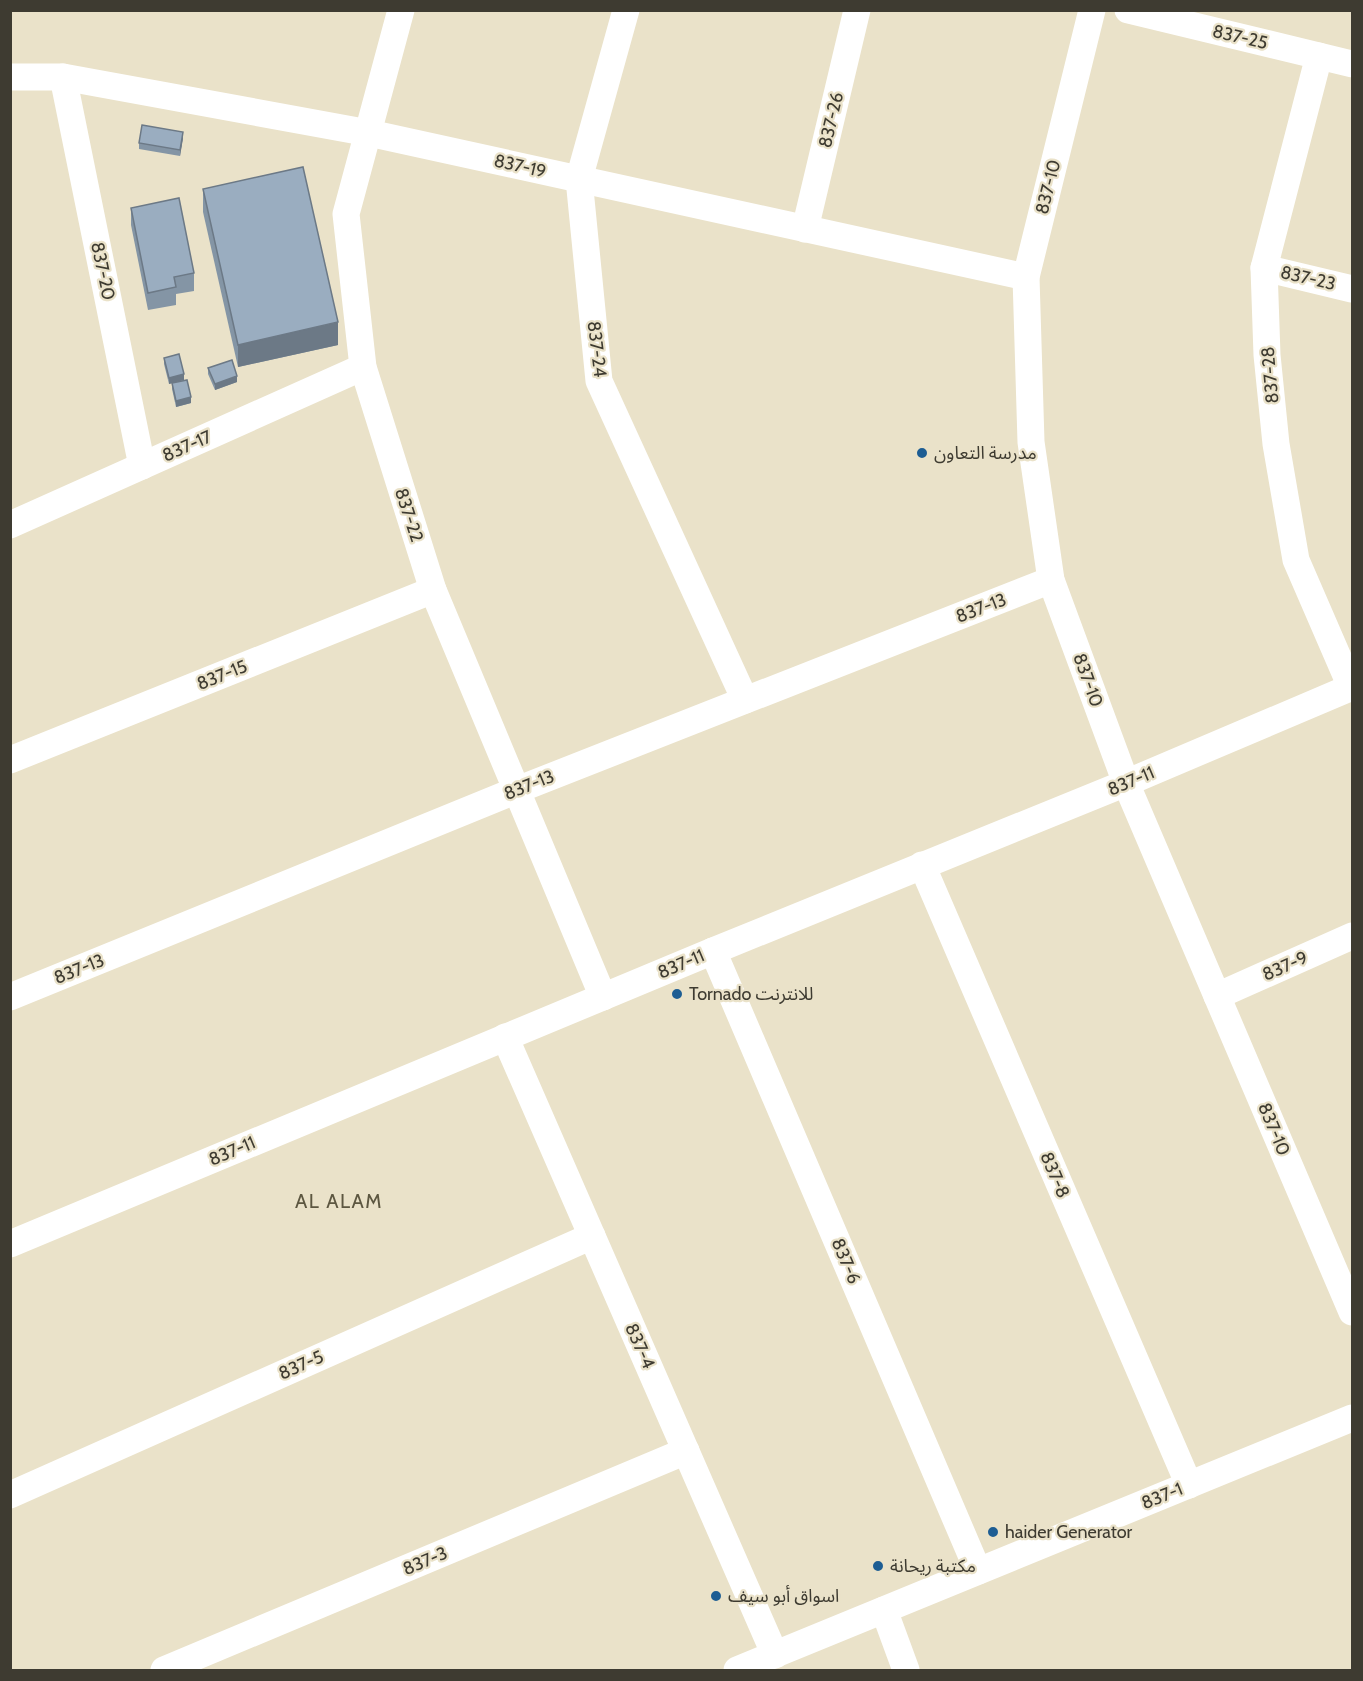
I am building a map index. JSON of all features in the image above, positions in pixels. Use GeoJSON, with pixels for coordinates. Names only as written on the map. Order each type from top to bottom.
{"type":"FeatureCollection","features":[{"type":"Feature","properties":{"kind":"street","name":"837-22"},"geometry":{"type":"LineString","coordinates":[[401,10],[346,214],[363,367],[433,590],[603,997]]}},
{"type":"Feature","properties":{"kind":"street","name":"837-24"},"geometry":{"type":"LineString","coordinates":[[626,10],[579,179],[599,381],[745,700]]}},
{"type":"Feature","properties":{"kind":"street","name":"837-26"},"geometry":{"type":"LineString","coordinates":[[805,229],[857,10]]}},
{"type":"Feature","properties":{"kind":"street","name":"837-10"},"geometry":{"type":"LineString","coordinates":[[1092,10],[1026,278],[1031,442],[1051,580],[1126,783],[1353,1312]]}},
{"type":"Feature","properties":{"kind":"street","name":"837-25"},"geometry":{"type":"LineString","coordinates":[[1128,10],[1353,64]]}},
{"type":"Feature","properties":{"kind":"street","name":"837-28"},"geometry":{"type":"LineString","coordinates":[[1319,56],[1264,268],[1268,355],[1276,444],[1296,560],[1352,687]]}},
{"type":"Feature","properties":{"kind":"street","name":"837-19"},"geometry":{"type":"LineString","coordinates":[[10,77],[63,77],[369,133],[1026,278]]}},
{"type":"Feature","properties":{"kind":"street","name":"837-20"},"geometry":{"type":"LineString","coordinates":[[63,77],[142,466]]}},
{"type":"Feature","properties":{"kind":"street","name":"837-23"},"geometry":{"type":"LineString","coordinates":[[1264,268],[1353,289]]}},
{"type":"Feature","properties":{"kind":"street","name":"837-17"},"geometry":{"type":"LineString","coordinates":[[10,525],[363,367]]}},
{"type":"Feature","properties":{"kind":"street","name":"837-13"},"geometry":{"type":"LineString","coordinates":[[10,997],[517,790],[1051,580]]}},
{"type":"Feature","properties":{"kind":"street","name":"837-15"},"geometry":{"type":"LineString","coordinates":[[10,760],[433,590]]}},
{"type":"Feature","properties":{"kind":"street","name":"837-11"},"geometry":{"type":"LineString","coordinates":[[10,1244],[505,1037],[1126,783],[1352,687]]}},
{"type":"Feature","properties":{"kind":"street","name":"837-8"},"geometry":{"type":"LineString","coordinates":[[922,865],[1189,1485]]}},
{"type":"Feature","properties":{"kind":"street","name":"837-9"},"geometry":{"type":"LineString","coordinates":[[1217,996],[1353,936]]}},
{"type":"Feature","properties":{"kind":"street","name":"837-6"},"geometry":{"type":"LineString","coordinates":[[714,951],[978,1572]]}},
{"type":"Feature","properties":{"kind":"street","name":"837-4"},"geometry":{"type":"LineString","coordinates":[[505,1037],[775,1655]]}},
{"type":"Feature","properties":{"kind":"street","name":"837-5"},"geometry":{"type":"LineString","coordinates":[[10,1495],[592,1236]]}},
{"type":"Feature","properties":{"kind":"street","name":"837-1"},"geometry":{"type":"LineString","coordinates":[[737,1671],[1353,1418]]}},
{"type":"Feature","properties":{"kind":"street","name":"837-3"},"geometry":{"type":"LineString","coordinates":[[164,1671],[686,1451]]}},
{"type":"Feature","properties":{"kind":"street"},"geometry":{"type":"LineString","coordinates":[[884,1610],[906,1671]]}},
{"type":"Feature","properties":{"kind":"building"},"geometry":{"type":"Polygon","coordinates":[[[142,125],[183,132],[180,150],[139,143],[142,125]]]}},
{"type":"Feature","properties":{"kind":"building"},"geometry":{"type":"Polygon","coordinates":[[[303,167],[338,322],[238,345],[203,189],[303,167]]]}},
{"type":"Feature","properties":{"kind":"building"},"geometry":{"type":"Polygon","coordinates":[[[179,198],[194,273],[174,277],[176,287],[148,293],[131,208],[179,198]]]}},
{"type":"Feature","properties":{"kind":"building"},"geometry":{"type":"Polygon","coordinates":[[[179,354],[184,374],[169,378],[164,358],[179,354]]]}},
{"type":"Feature","properties":{"kind":"building"},"geometry":{"type":"Polygon","coordinates":[[[232,360],[237,376],[215,384],[208,368],[232,360]]]}},
{"type":"Feature","properties":{"kind":"building"},"geometry":{"type":"Polygon","coordinates":[[[187,380],[191,397],[176,401],[172,383],[187,380]]]}},
{"type":"Feature","properties":{"kind":"place","name":"مدرسة التعاون"},"geometry":{"type":"Point","coordinates":[922,453]}},
{"type":"Feature","properties":{"kind":"place","name":"Tornado للانترنت"},"geometry":{"type":"Point","coordinates":[677,994]}},
{"type":"Feature","properties":{"kind":"place","name":"haider Generator"},"geometry":{"type":"Point","coordinates":[993,1532]}},
{"type":"Feature","properties":{"kind":"place","name":"مكتبة ريحانة"},"geometry":{"type":"Point","coordinates":[878,1566]}},
{"type":"Feature","properties":{"kind":"place","name":"اسواق أبو سيف"},"geometry":{"type":"Point","coordinates":[716,1596]}},
{"type":"Feature","properties":{"kind":"district","name":"AL ALAM"},"geometry":{"type":"Point","coordinates":[339,1201]}}]}
